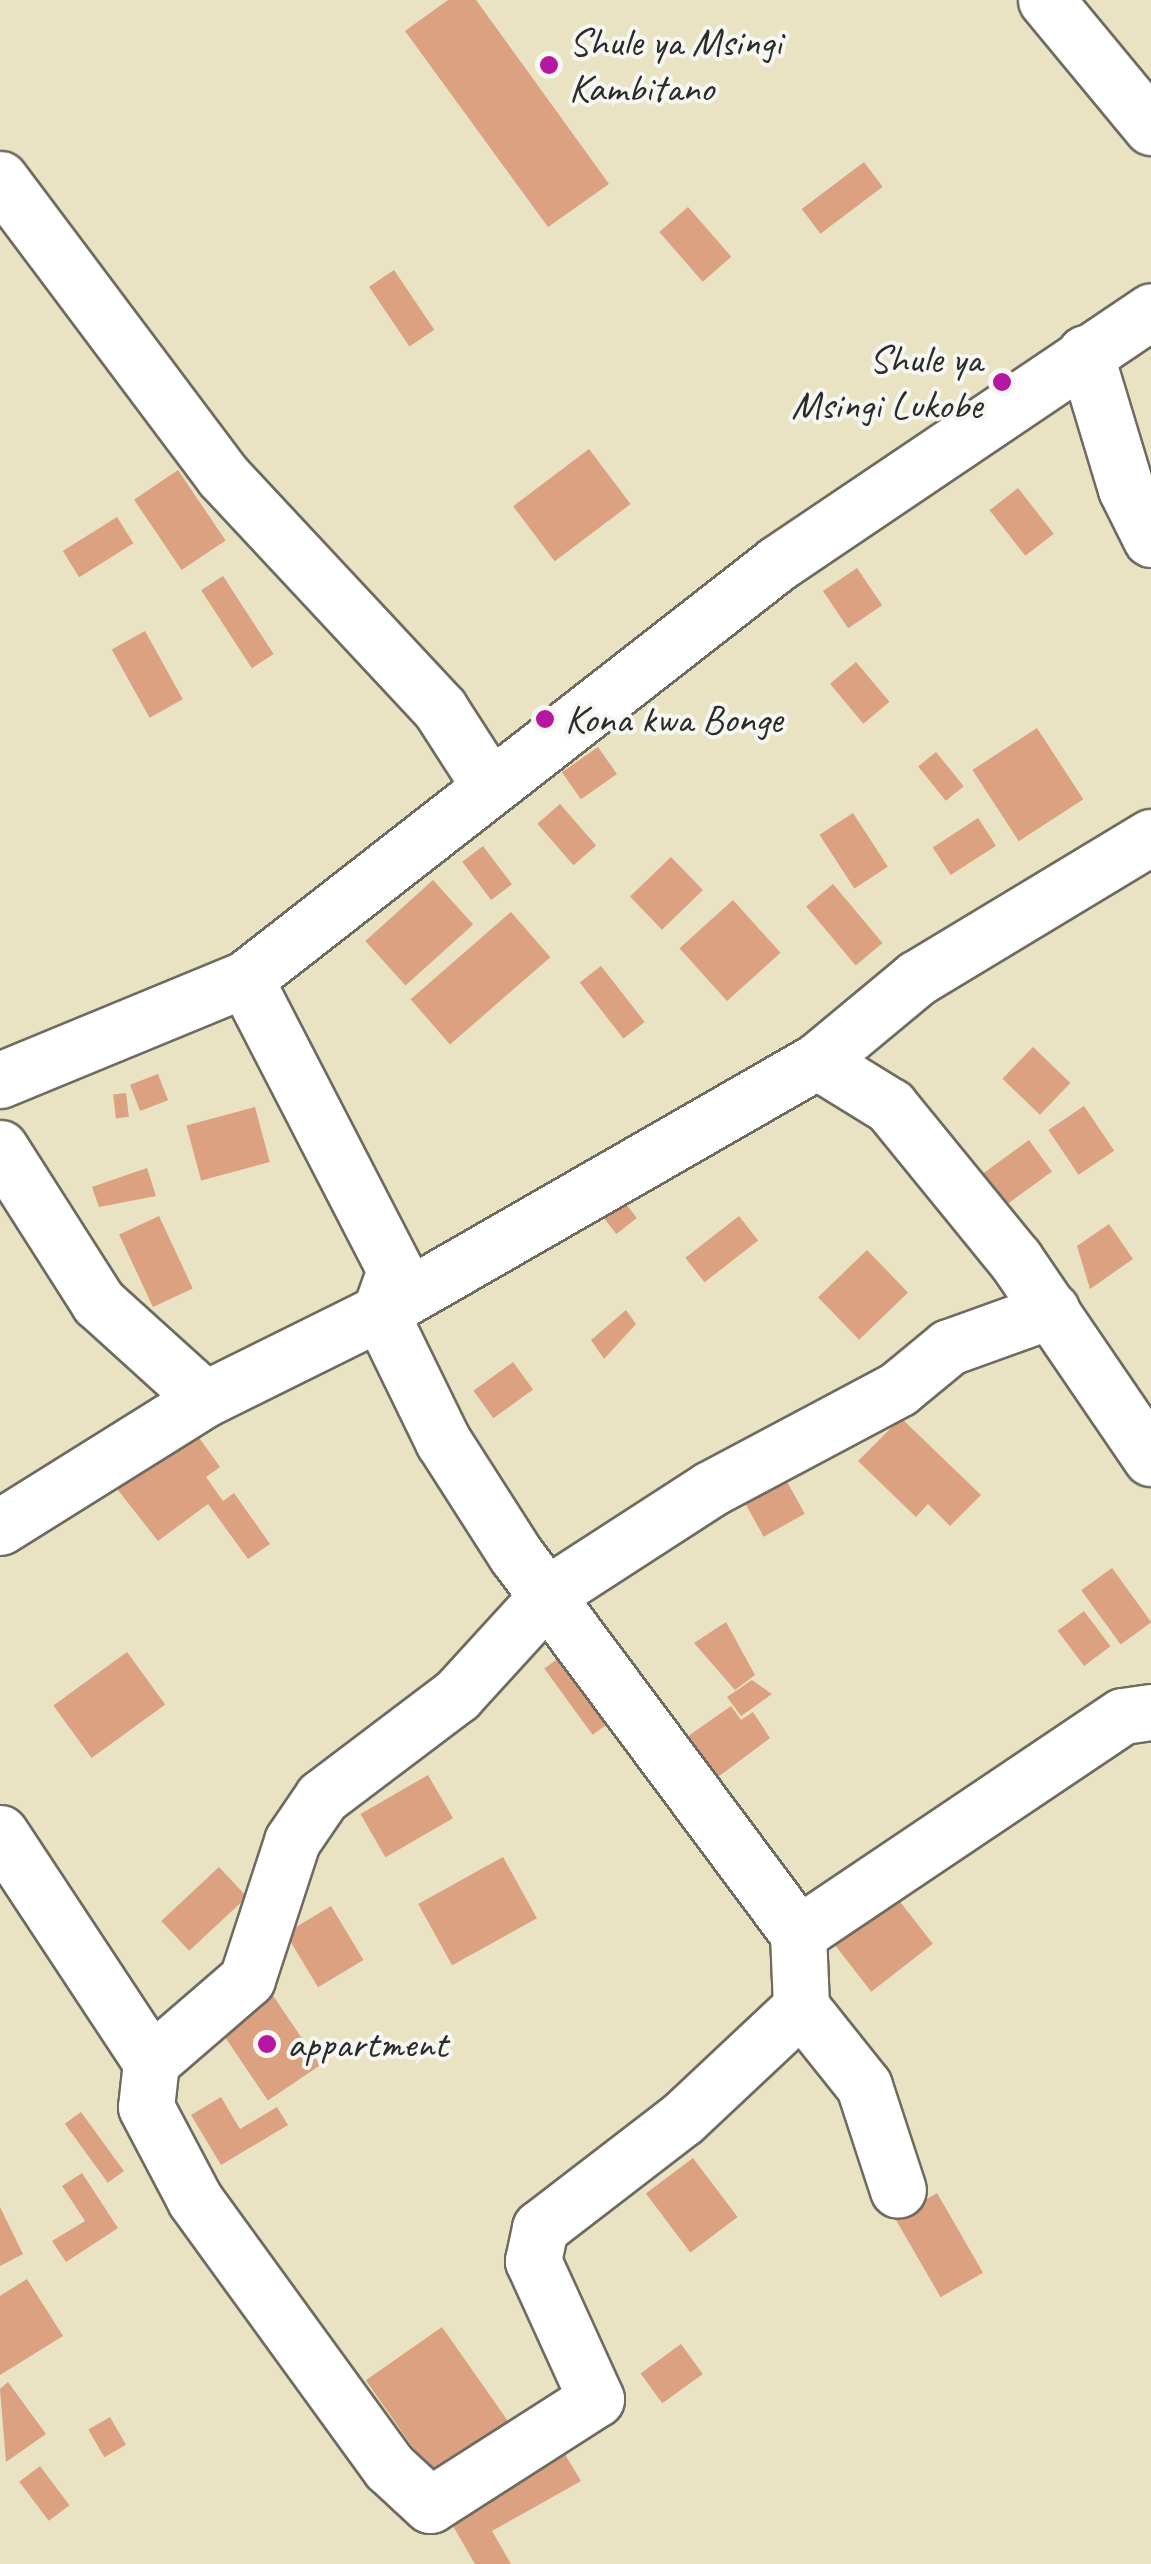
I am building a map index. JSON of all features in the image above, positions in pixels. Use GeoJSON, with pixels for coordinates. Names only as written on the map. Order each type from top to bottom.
{"type":"FeatureCollection","features":[{"type":"Feature","properties":{"kind":"street"},"geometry":{"type":"LineString","coordinates":[[1046,0],[1151,127]]}},
{"type":"Feature","properties":{"kind":"street"},"geometry":{"type":"LineString","coordinates":[[0,179],[20,242],[223,476],[440,709],[489,784]]}},
{"type":"Feature","properties":{"kind":"street"},"geometry":{"type":"LineString","coordinates":[[0,1080],[246,979],[489,784],[778,563],[1151,311]]}},
{"type":"Feature","properties":{"kind":"street"},"geometry":{"type":"LineString","coordinates":[[1085,352],[1126,489],[1151,539]]}},
{"type":"Feature","properties":{"kind":"street"},"geometry":{"type":"LineString","coordinates":[[0,1527],[205,1399],[380,1312],[817,1062],[917,978],[1151,838]]}},
{"type":"Feature","properties":{"kind":"street"},"geometry":{"type":"LineString","coordinates":[[246,979],[395,1270],[380,1312],[444,1441],[516,1555],[551,1592],[798,1934],[801,2007],[864,2086],[898,2190]]}},
{"type":"Feature","properties":{"kind":"street"},"geometry":{"type":"LineString","coordinates":[[817,1062],[890,1106],[1052,1310],[1151,1458]]}},
{"type":"Feature","properties":{"kind":"street"},"geometry":{"type":"LineString","coordinates":[[0,1148],[98,1302],[205,1399]]}},
{"type":"Feature","properties":{"kind":"street"},"geometry":{"type":"LineString","coordinates":[[151,2062],[247,1980],[292,1841],[322,1797],[457,1696],[551,1592],[710,1489],[898,1388],[949,1347],[1052,1310]]}},
{"type":"Feature","properties":{"kind":"street"},"geometry":{"type":"LineString","coordinates":[[798,1934],[1124,1716],[1151,1712]]}},
{"type":"Feature","properties":{"kind":"street"},"geometry":{"type":"LineString","coordinates":[[0,1834],[151,2062],[146,2106],[195,2200],[390,2468],[430,2505],[596,2399],[533,2261],[540,2228],[683,2118],[801,2007]]}},
{"type":"Feature","properties":{"kind":"building"},"geometry":{"type":"Polygon","coordinates":[[[448,0],[476,0],[609,184],[548,227],[405,31],[448,0]]]}},
{"type":"Feature","properties":{"kind":"building"},"geometry":{"type":"Polygon","coordinates":[[[864,162],[883,187],[820,234],[802,209],[864,162]]]}},
{"type":"Feature","properties":{"kind":"building"},"geometry":{"type":"Polygon","coordinates":[[[688,207],[731,257],[703,282],[659,232],[688,207]]]}},
{"type":"Feature","properties":{"kind":"building"},"geometry":{"type":"Polygon","coordinates":[[[394,270],[434,330],[409,346],[369,287],[394,270]]]}},
{"type":"Feature","properties":{"kind":"building"},"geometry":{"type":"Polygon","coordinates":[[[589,449],[631,504],[555,561],[513,506],[589,449]]]}},
{"type":"Feature","properties":{"kind":"building"},"geometry":{"type":"Polygon","coordinates":[[[178,470],[226,540],[182,570],[134,500],[178,470]]]}},
{"type":"Feature","properties":{"kind":"building"},"geometry":{"type":"Polygon","coordinates":[[[1018,488],[1054,534],[1025,556],[990,510],[1018,488]]]}},
{"type":"Feature","properties":{"kind":"building"},"geometry":{"type":"Polygon","coordinates":[[[117,517],[133,543],[79,577],[63,551],[117,517]]]}},
{"type":"Feature","properties":{"kind":"building"},"geometry":{"type":"Polygon","coordinates":[[[857,568],[882,605],[848,628],[823,591],[857,568]]]}},
{"type":"Feature","properties":{"kind":"building"},"geometry":{"type":"Polygon","coordinates":[[[223,576],[274,654],[252,668],[201,590],[223,576]]]}},
{"type":"Feature","properties":{"kind":"building"},"geometry":{"type":"Polygon","coordinates":[[[145,631],[183,699],[150,718],[112,649],[145,631]]]}},
{"type":"Feature","properties":{"kind":"building"},"geometry":{"type":"Polygon","coordinates":[[[856,662],[889,702],[863,724],[830,684],[856,662]]]}},
{"type":"Feature","properties":{"kind":"building"},"geometry":{"type":"Polygon","coordinates":[[[1037,728],[1083,799],[1019,841],[972,770],[1037,728]]]}},
{"type":"Feature","properties":{"kind":"building"},"geometry":{"type":"Polygon","coordinates":[[[598,747],[617,774],[581,799],[562,772],[598,747]]]}},
{"type":"Feature","properties":{"kind":"building"},"geometry":{"type":"Polygon","coordinates":[[[936,752],[964,786],[946,801],[918,766],[936,752]]]}},
{"type":"Feature","properties":{"kind":"building"},"geometry":{"type":"Polygon","coordinates":[[[560,804],[596,846],[573,865],[537,824],[560,804]]]}},
{"type":"Feature","properties":{"kind":"building"},"geometry":{"type":"Polygon","coordinates":[[[853,813],[888,867],[854,888],[819,835],[853,813]]]}},
{"type":"Feature","properties":{"kind":"building"},"geometry":{"type":"Polygon","coordinates":[[[978,818],[996,846],[951,875],[933,847],[978,818]]]}},
{"type":"Feature","properties":{"kind":"building"},"geometry":{"type":"Polygon","coordinates":[[[483,846],[512,884],[491,900],[462,862],[483,846]]]}},
{"type":"Feature","properties":{"kind":"building"},"geometry":{"type":"Polygon","coordinates":[[[671,857],[703,890],[662,930],[630,897],[671,857]]]}},
{"type":"Feature","properties":{"kind":"building"},"geometry":{"type":"Polygon","coordinates":[[[433,880],[473,925],[406,985],[365,941],[433,880]]]}},
{"type":"Feature","properties":{"kind":"building"},"geometry":{"type":"Polygon","coordinates":[[[833,884],[882,943],[856,965],[806,906],[833,884]]]}},
{"type":"Feature","properties":{"kind":"building"},"geometry":{"type":"Polygon","coordinates":[[[733,900],[781,953],[727,1001],[679,948],[733,900]]]}},
{"type":"Feature","properties":{"kind":"building"},"geometry":{"type":"Polygon","coordinates":[[[511,912],[550,957],[450,1045],[411,999],[511,912]]]}},
{"type":"Feature","properties":{"kind":"building"},"geometry":{"type":"Polygon","coordinates":[[[601,966],[645,1022],[623,1039],[580,983],[601,966]]]}},
{"type":"Feature","properties":{"kind":"building"},"geometry":{"type":"Polygon","coordinates":[[[1033,1047],[1070,1083],[1040,1115],[1002,1079],[1033,1047]]]}},
{"type":"Feature","properties":{"kind":"building"},"geometry":{"type":"Polygon","coordinates":[[[158,1074],[168,1100],[140,1111],[130,1085],[158,1074]]]}},
{"type":"Feature","properties":{"kind":"building"},"geometry":{"type":"Polygon","coordinates":[[[126,1093],[129,1117],[116,1118],[113,1095],[126,1093]]]}},
{"type":"Feature","properties":{"kind":"building"},"geometry":{"type":"Polygon","coordinates":[[[1084,1106],[1114,1151],[1079,1175],[1048,1130],[1084,1106]]]}},
{"type":"Feature","properties":{"kind":"building"},"geometry":{"type":"Polygon","coordinates":[[[255,1107],[270,1162],[201,1180],[186,1125],[255,1107]]]}},
{"type":"Feature","properties":{"kind":"building"},"geometry":{"type":"Polygon","coordinates":[[[1029,1140],[1052,1172],[998,1211],[975,1179],[1029,1140]]]}},
{"type":"Feature","properties":{"kind":"building"},"geometry":{"type":"Polygon","coordinates":[[[147,1168],[156,1196],[99,1207],[92,1187],[147,1168]]]}},
{"type":"Feature","properties":{"kind":"building"},"geometry":{"type":"Polygon","coordinates":[[[611,1185],[637,1218],[616,1234],[591,1201],[611,1185]]]}},
{"type":"Feature","properties":{"kind":"building"},"geometry":{"type":"Polygon","coordinates":[[[159,1216],[193,1289],[153,1307],[119,1235],[159,1216]]]}},
{"type":"Feature","properties":{"kind":"building"},"geometry":{"type":"Polygon","coordinates":[[[739,1216],[758,1240],[705,1282],[685,1258],[739,1216]]]}},
{"type":"Feature","properties":{"kind":"building"},"geometry":{"type":"Polygon","coordinates":[[[1109,1224],[1133,1259],[1090,1289],[1077,1246],[1109,1224]]]}},
{"type":"Feature","properties":{"kind":"building"},"geometry":{"type":"Polygon","coordinates":[[[867,1250],[908,1292],[859,1340],[818,1297],[867,1250]]]}},
{"type":"Feature","properties":{"kind":"building"},"geometry":{"type":"Polygon","coordinates":[[[626,1310],[636,1324],[604,1359],[591,1340],[626,1310]]]}},
{"type":"Feature","properties":{"kind":"building"},"geometry":{"type":"Polygon","coordinates":[[[513,1362],[533,1390],[493,1418],[473,1391],[513,1362]]]}},
{"type":"Feature","properties":{"kind":"building"},"geometry":{"type":"Polygon","coordinates":[[[177,1407],[220,1467],[206,1477],[223,1501],[234,1493],[270,1544],[248,1559],[208,1504],[158,1541],[114,1485],[177,1407]]]}},
{"type":"Feature","properties":{"kind":"building"},"geometry":{"type":"Polygon","coordinates":[[[901,1418],[981,1495],[950,1526],[928,1504],[916,1517],[858,1461],[901,1418]]]}},
{"type":"Feature","properties":{"kind":"building"},"geometry":{"type":"Polygon","coordinates":[[[781,1471],[805,1514],[764,1537],[740,1494],[781,1471]]]}},
{"type":"Feature","properties":{"kind":"building"},"geometry":{"type":"Polygon","coordinates":[[[1112,1568],[1151,1622],[1121,1645],[1081,1590],[1112,1568]]]}},
{"type":"Feature","properties":{"kind":"building"},"geometry":{"type":"Polygon","coordinates":[[[1084,1611],[1110,1646],[1084,1666],[1058,1631],[1084,1611]]]}},
{"type":"Feature","properties":{"kind":"building"},"geometry":{"type":"Polygon","coordinates":[[[726,1622],[755,1675],[735,1690],[694,1643],[726,1622]]]}},
{"type":"Feature","properties":{"kind":"building"},"geometry":{"type":"Polygon","coordinates":[[[127,1652],[165,1705],[92,1758],[53,1705],[127,1652]]]}},
{"type":"Feature","properties":{"kind":"building"},"geometry":{"type":"Polygon","coordinates":[[[567,1652],[615,1718],[593,1735],[544,1668],[567,1652]]]}},
{"type":"Feature","properties":{"kind":"building"},"geometry":{"type":"Polygon","coordinates":[[[752,1680],[772,1694],[741,1716],[727,1697],[752,1680]]]}},
{"type":"Feature","properties":{"kind":"building"},"geometry":{"type":"Polygon","coordinates":[[[731,1706],[741,1720],[753,1712],[770,1738],[714,1780],[684,1739],[731,1706]]]}},
{"type":"Feature","properties":{"kind":"building"},"geometry":{"type":"Polygon","coordinates":[[[428,1775],[453,1818],[385,1857],[360,1814],[428,1775]]]}},
{"type":"Feature","properties":{"kind":"building"},"geometry":{"type":"Polygon","coordinates":[[[503,1857],[537,1918],[452,1965],[418,1904],[503,1857]]]}},
{"type":"Feature","properties":{"kind":"building"},"geometry":{"type":"Polygon","coordinates":[[[219,1867],[247,1897],[189,1951],[161,1921],[219,1867]]]}},
{"type":"Feature","properties":{"kind":"building"},"geometry":{"type":"Polygon","coordinates":[[[894,1894],[933,1944],[871,1992],[833,1942],[894,1894]]]}},
{"type":"Feature","properties":{"kind":"building"},"geometry":{"type":"Polygon","coordinates":[[[331,1906],[363,1960],[318,1987],[286,1933],[331,1906]]]}},
{"type":"Feature","properties":{"kind":"building","name":"appartment"},"geometry":{"type":"Polygon","coordinates":[[[272,1994],[320,2065],[268,2101],[220,2029],[272,1994]]]}},
{"type":"Feature","properties":{"kind":"building"},"geometry":{"type":"Polygon","coordinates":[[[221,2097],[240,2129],[277,2107],[288,2125],[221,2165],[191,2115],[221,2097]]]}},
{"type":"Feature","properties":{"kind":"building"},"geometry":{"type":"Polygon","coordinates":[[[81,2112],[124,2171],[108,2183],[65,2124],[81,2112]]]}},
{"type":"Feature","properties":{"kind":"building"},"geometry":{"type":"Polygon","coordinates":[[[693,2158],[738,2217],[690,2253],[646,2194],[693,2158]]]}},
{"type":"Feature","properties":{"kind":"building"},"geometry":{"type":"Polygon","coordinates":[[[82,2173],[118,2228],[66,2262],[52,2241],[85,2221],[62,2186],[82,2173]]]}},
{"type":"Feature","properties":{"kind":"building"},"geometry":{"type":"Polygon","coordinates":[[[937,2193],[983,2273],[941,2297],[895,2218],[937,2193]]]}},
{"type":"Feature","properties":{"kind":"building"},"geometry":{"type":"Polygon","coordinates":[[[0,2207],[23,2254],[0,2266],[0,2207]]]}},
{"type":"Feature","properties":{"kind":"building"},"geometry":{"type":"Polygon","coordinates":[[[27,2279],[63,2336],[0,2375],[0,2296],[27,2279]]]}},
{"type":"Feature","properties":{"kind":"building"},"geometry":{"type":"Polygon","coordinates":[[[442,2327],[511,2426],[435,2479],[366,2380],[442,2327]]]}},
{"type":"Feature","properties":{"kind":"building"},"geometry":{"type":"Polygon","coordinates":[[[681,2344],[703,2374],[662,2403],[641,2373],[681,2344]]]}},
{"type":"Feature","properties":{"kind":"building"},"geometry":{"type":"Polygon","coordinates":[[[8,2382],[46,2434],[6,2462],[0,2389],[8,2382]]]}},
{"type":"Feature","properties":{"kind":"building"},"geometry":{"type":"Polygon","coordinates":[[[110,2417],[126,2445],[104,2457],[88,2430],[110,2417]]]}},
{"type":"Feature","properties":{"kind":"building"},"geometry":{"type":"Polygon","coordinates":[[[557,2441],[581,2481],[492,2531],[511,2564],[475,2564],[442,2507],[557,2441]]]}},
{"type":"Feature","properties":{"kind":"building"},"geometry":{"type":"Polygon","coordinates":[[[40,2466],[69,2505],[49,2521],[19,2482],[40,2466]]]}},
{"type":"Feature","properties":{"kind":"place","name":"Shule ya Msingi Kambitano"},"geometry":{"type":"Point","coordinates":[549,65]}},
{"type":"Feature","properties":{"kind":"place","name":"Shule ya Msingi Lukobe"},"geometry":{"type":"Point","coordinates":[1002,382]}},
{"type":"Feature","properties":{"kind":"place","name":"Kona kwa Bonge"},"geometry":{"type":"Point","coordinates":[545,719]}},
{"type":"Feature","properties":{"kind":"place","name":"appartment"},"geometry":{"type":"Point","coordinates":[267,2044]}}]}
